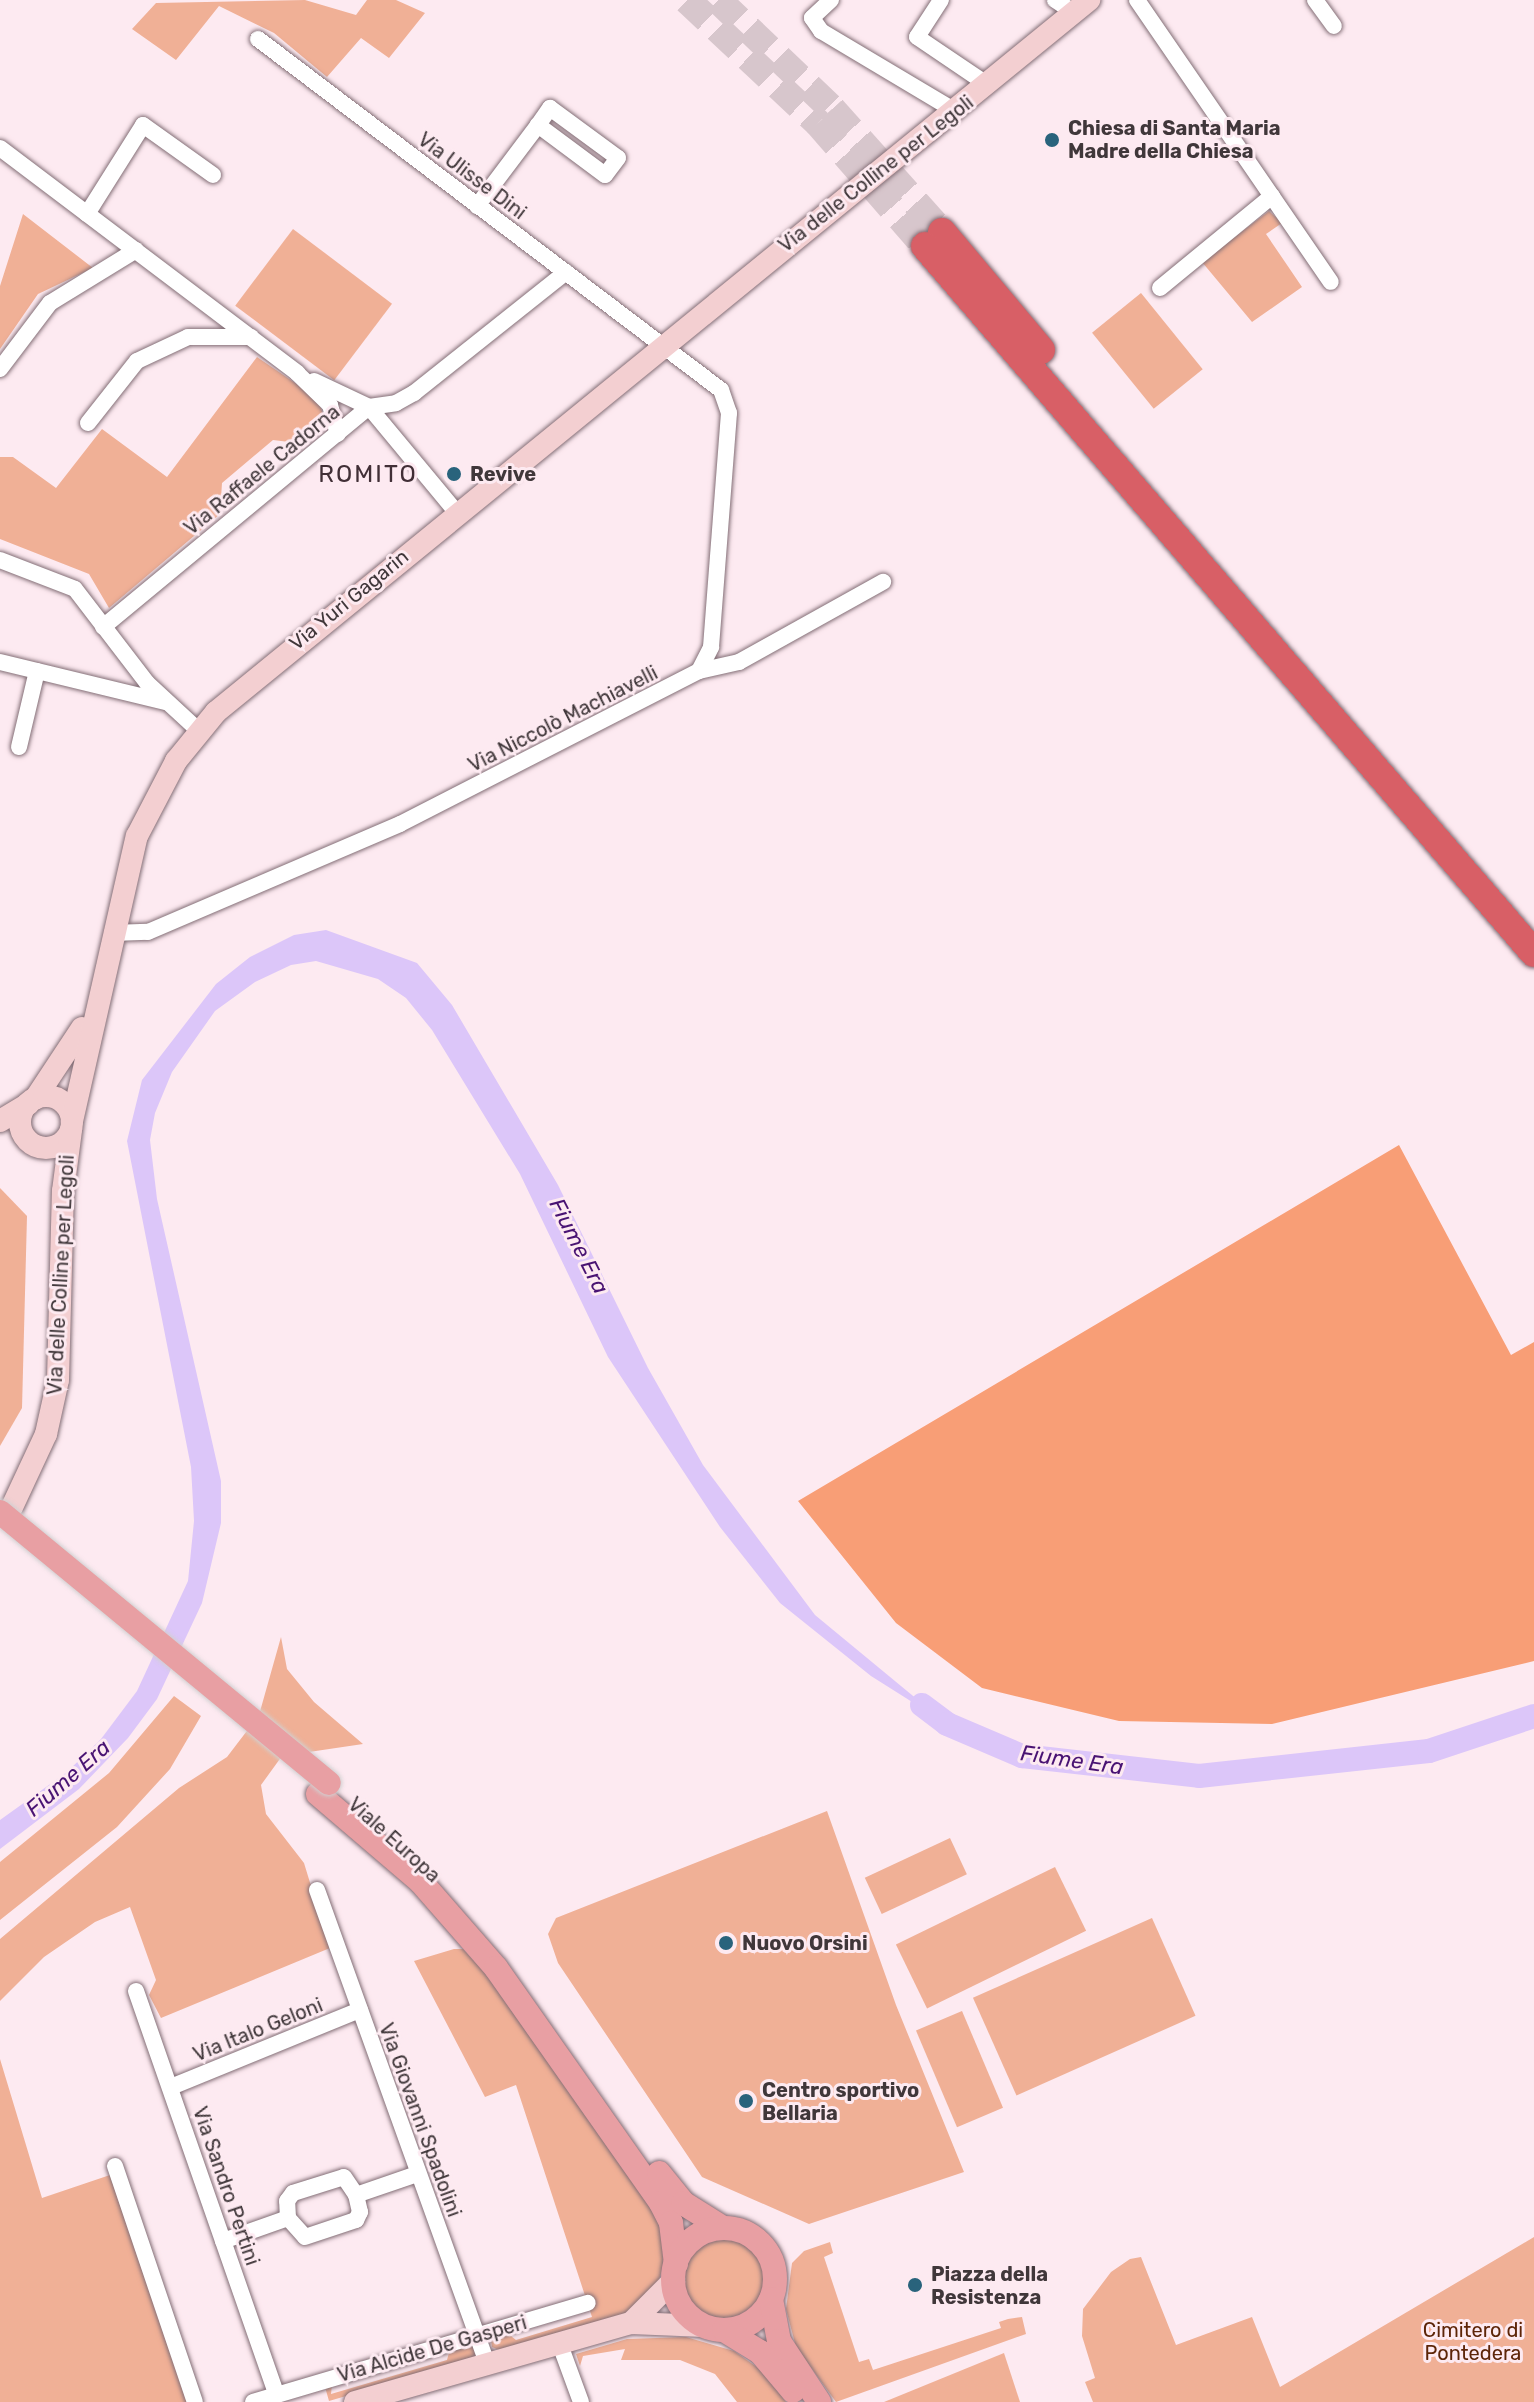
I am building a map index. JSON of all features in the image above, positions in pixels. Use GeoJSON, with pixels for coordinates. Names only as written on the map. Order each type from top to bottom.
{"type":"FeatureCollection","features":[{"type":"Feature","properties":{"kind":"highway"},"geometry":{"type":"LineString","coordinates":[[1534,929],[934,239],[1534,953]]}},
{"type":"Feature","properties":{"kind":"main road","name":"Viale Europa"},"geometry":{"type":"LineString","coordinates":[[6,1509],[324,1788],[421,1882],[496,1968],[661,2203],[671,2223],[675,2272],[683,2308],[767,2358],[801,2402]]}},
{"type":"Feature","properties":{"kind":"main road","name":"Viale Europa"},"geometry":{"type":"LineString","coordinates":[[0,1531],[324,1788],[420,1860],[469,1911],[674,2194],[723,2228],[745,2233],[764,2248],[774,2271],[771,2299],[779,2341],[819,2402]]}},
{"type":"Feature","properties":{"kind":"main road"},"geometry":{"type":"LineString","coordinates":[[675,2272],[693,2239],[723,2228]]}},
{"type":"Feature","properties":{"kind":"main road"},"geometry":{"type":"LineString","coordinates":[[715,2328],[752,2322],[771,2299]]}},
{"type":"Feature","properties":{"kind":"street"},"geometry":{"type":"LineString","coordinates":[[831,0],[812,18],[821,31],[955,111]]}},
{"type":"Feature","properties":{"kind":"street"},"geometry":{"type":"LineString","coordinates":[[941,0],[917,37],[988,85]]}},
{"type":"Feature","properties":{"kind":"street"},"geometry":{"type":"LineString","coordinates":[[1055,0],[1082,6]]}},
{"type":"Feature","properties":{"kind":"street"},"geometry":{"type":"LineString","coordinates":[[1137,0],[1331,282]]}},
{"type":"Feature","properties":{"kind":"street"},"geometry":{"type":"LineString","coordinates":[[1315,0],[1334,26]]}},
{"type":"Feature","properties":{"kind":"street","name":"Via delle Colline per Legoli"},"geometry":{"type":"LineString","coordinates":[[661,346],[988,85],[1082,6]]}},
{"type":"Feature","properties":{"kind":"street","name":"Via Ulisse Dini"},"geometry":{"type":"LineString","coordinates":[[258,39],[661,346]]}},
{"type":"Feature","properties":{"kind":"street"},"geometry":{"type":"LineString","coordinates":[[477,206],[550,108],[618,158],[605,175],[538,125]]}},
{"type":"Feature","properties":{"kind":"street"},"geometry":{"type":"LineString","coordinates":[[87,214],[143,125],[213,175]]}},
{"type":"Feature","properties":{"kind":"street"},"geometry":{"type":"LineString","coordinates":[[0,148],[297,373],[330,405],[338,434]]}},
{"type":"Feature","properties":{"kind":"street"},"geometry":{"type":"LineString","coordinates":[[1160,288],[1272,196]]}},
{"type":"Feature","properties":{"kind":"street"},"geometry":{"type":"LineString","coordinates":[[0,369],[50,303],[136,250]]}},
{"type":"Feature","properties":{"kind":"street","name":"Via Raffaele Cadorna"},"geometry":{"type":"LineString","coordinates":[[103,627],[369,407],[396,403],[414,393],[566,272]]}},
{"type":"Feature","properties":{"kind":"street"},"geometry":{"type":"LineString","coordinates":[[88,423],[137,361],[188,337],[251,337]]}},
{"type":"Feature","properties":{"kind":"street"},"geometry":{"type":"LineString","coordinates":[[661,346],[713,382],[729,413],[711,647],[699,671]]}},
{"type":"Feature","properties":{"kind":"street","name":"Via Yuri Gagarin"},"geometry":{"type":"LineString","coordinates":[[114,924],[137,836],[167,776],[199,731],[266,667],[661,346]]}},
{"type":"Feature","properties":{"kind":"street"},"geometry":{"type":"LineString","coordinates":[[297,373],[369,407],[457,513]]}},
{"type":"Feature","properties":{"kind":"street"},"geometry":{"type":"LineString","coordinates":[[0,560],[75,589],[165,702],[199,731]]}},
{"type":"Feature","properties":{"kind":"street","name":"Via Niccolò Machiavelli"},"geometry":{"type":"LineString","coordinates":[[114,924],[148,932],[262,887],[400,824],[699,671],[739,662],[883,582]]}},
{"type":"Feature","properties":{"kind":"street"},"geometry":{"type":"LineString","coordinates":[[0,662],[165,702]]}},
{"type":"Feature","properties":{"kind":"street"},"geometry":{"type":"LineString","coordinates":[[19,747],[37,671]]}},
{"type":"Feature","properties":{"kind":"street"},"geometry":{"type":"LineString","coordinates":[[63,1191],[52,1163],[21,1127],[32,1101],[64,1062],[96,998],[114,924]]}},
{"type":"Feature","properties":{"kind":"street","name":"Via delle Colline per Legoli"},"geometry":{"type":"LineString","coordinates":[[6,1509],[46,1434],[58,1380],[63,1191],[96,998]]}},
{"type":"Feature","properties":{"kind":"street"},"geometry":{"type":"LineString","coordinates":[[0,1121],[32,1101],[60,1100],[72,1125],[54,1147],[34,1144],[0,1131]]}},
{"type":"Feature","properties":{"kind":"street","name":"Via Giovanni Spadolini"},"geometry":{"type":"LineString","coordinates":[[317,1890],[487,2363]]}},
{"type":"Feature","properties":{"kind":"street","name":"Via Sandro Pertini"},"geometry":{"type":"LineString","coordinates":[[136,1991],[223,2241],[272,2398]]}},
{"type":"Feature","properties":{"kind":"street","name":"Via Italo Geloni"},"geometry":{"type":"LineString","coordinates":[[171,2087],[360,2010]]}},
{"type":"Feature","properties":{"kind":"street"},"geometry":{"type":"LineString","coordinates":[[115,2166],[195,2402]]}},
{"type":"Feature","properties":{"kind":"street"},"geometry":{"type":"LineString","coordinates":[[356,2195],[417,2174]]}},
{"type":"Feature","properties":{"kind":"street"},"geometry":{"type":"LineString","coordinates":[[344,2177],[356,2195],[360,2212],[356,2220],[305,2237],[288,2218],[287,2201],[293,2193],[344,2177]]}},
{"type":"Feature","properties":{"kind":"street"},"geometry":{"type":"LineString","coordinates":[[223,2241],[288,2218]]}},
{"type":"Feature","properties":{"kind":"street"},"geometry":{"type":"LineString","coordinates":[[631,2323],[675,2272]]}},
{"type":"Feature","properties":{"kind":"street","name":"Via Alcide De Gasperi"},"geometry":{"type":"LineString","coordinates":[[253,2402],[588,2303]]}},
{"type":"Feature","properties":{"kind":"street","name":"Via Alcide De Gasperi"},"geometry":{"type":"LineString","coordinates":[[355,2402],[382,2398],[487,2363],[631,2323],[715,2328]]}},
{"type":"Feature","properties":{"kind":"street"},"geometry":{"type":"LineString","coordinates":[[559,2342],[581,2402]]}},
{"type":"Feature","properties":{"kind":"street"},"geometry":{"type":"LineString","coordinates":[[272,2398],[295,2402]]}},
{"type":"Feature","properties":{"kind":"green space"},"geometry":{"type":"Polygon","coordinates":[[[305,0],[356,15],[367,0],[396,0],[425,13],[389,58],[361,38],[327,77],[274,33],[219,6],[176,60],[132,29],[156,3],[305,0]]]}},
{"type":"Feature","properties":{"kind":"green space"},"geometry":{"type":"Polygon","coordinates":[[[1269,211],[1282,223],[1266,234],[1302,287],[1252,322],[1202,262],[1269,211]]]}},
{"type":"Feature","properties":{"kind":"green space"},"geometry":{"type":"Polygon","coordinates":[[[23,214],[93,268],[38,294],[0,349],[0,286],[23,214]]]}},
{"type":"Feature","properties":{"kind":"green space"},"geometry":{"type":"Polygon","coordinates":[[[293,229],[392,304],[334,380],[235,306],[293,229]]]}},
{"type":"Feature","properties":{"kind":"green space"},"geometry":{"type":"Polygon","coordinates":[[[1141,293],[1203,369],[1154,409],[1092,333],[1141,293]]]}},
{"type":"Feature","properties":{"kind":"green space"},"geometry":{"type":"Polygon","coordinates":[[[257,357],[317,398],[325,419],[321,431],[305,444],[273,440],[222,483],[220,514],[109,608],[89,574],[0,539],[0,457],[13,457],[56,488],[102,429],[167,477],[257,357]]]}},
{"type":"Feature","properties":{"kind":"green space"},"geometry":{"type":"Polygon","coordinates":[[[0,1188],[27,1216],[22,1408],[0,1446],[0,1188]]]}},
{"type":"Feature","properties":{"kind":"green space"},"geometry":{"type":"Polygon","coordinates":[[[281,1637],[287,1669],[314,1702],[363,1744],[282,1756],[261,1785],[266,1814],[304,1863],[330,1948],[161,2018],[149,1995],[156,1980],[130,1907],[95,1922],[44,1957],[0,2001],[0,1939],[179,1788],[227,1757],[259,1715],[281,1637]]]}},
{"type":"Feature","properties":{"kind":"green space"},"geometry":{"type":"Polygon","coordinates":[[[174,1696],[201,1716],[170,1769],[117,1827],[0,1920],[0,1862],[109,1773],[174,1696]]]}},
{"type":"Feature","properties":{"kind":"green space"},"geometry":{"type":"Polygon","coordinates":[[[827,1811],[896,2005],[964,2172],[809,2224],[702,2177],[558,1963],[548,1934],[556,1918],[827,1811]]]}},
{"type":"Feature","properties":{"kind":"green space"},"geometry":{"type":"Polygon","coordinates":[[[950,1838],[967,1874],[882,1914],[865,1878],[950,1838]]]}},
{"type":"Feature","properties":{"kind":"green space"},"geometry":{"type":"Polygon","coordinates":[[[1055,1867],[1086,1931],[927,2008],[896,1945],[1055,1867]]]}},
{"type":"Feature","properties":{"kind":"green space"},"geometry":{"type":"Polygon","coordinates":[[[1152,1918],[1196,2016],[1016,2095],[973,1998],[1152,1918]]]}},
{"type":"Feature","properties":{"kind":"green space"},"geometry":{"type":"Polygon","coordinates":[[[463,1949],[488,1976],[659,2219],[665,2260],[658,2283],[627,2313],[501,2351],[492,2347],[491,2340],[507,2333],[516,2340],[592,2317],[516,2085],[485,2097],[414,1961],[463,1949]]]}},
{"type":"Feature","properties":{"kind":"green space"},"geometry":{"type":"Polygon","coordinates":[[[962,2011],[1003,2108],[957,2127],[916,2031],[962,2011]]]}},
{"type":"Feature","properties":{"kind":"green space"},"geometry":{"type":"Polygon","coordinates":[[[0,2059],[42,2198],[110,2175],[187,2402],[0,2402],[0,2059]]]}},
{"type":"Feature","properties":{"kind":"green space"},"geometry":{"type":"Polygon","coordinates":[[[724,2237],[740,2241],[754,2250],[763,2264],[767,2280],[763,2296],[754,2310],[740,2319],[724,2323],[708,2319],[694,2310],[685,2296],[681,2280],[685,2264],[694,2250],[708,2241],[724,2237]]]}},
{"type":"Feature","properties":{"kind":"green space","name":"Cimitero di Pontedera"},"geometry":{"type":"Polygon","coordinates":[[[1534,2237],[1534,2402],[1093,2402],[1085,2382],[1095,2378],[1082,2336],[1083,2309],[1111,2272],[1130,2259],[1141,2257],[1176,2345],[1252,2317],[1280,2387],[1534,2237]]]}},
{"type":"Feature","properties":{"kind":"green space"},"geometry":{"type":"Polygon","coordinates":[[[830,2242],[833,2253],[824,2257],[859,2362],[869,2359],[873,2370],[1001,2328],[999,2322],[1008,2319],[1022,2317],[1026,2334],[836,2402],[796,2347],[786,2309],[792,2263],[804,2251],[830,2242]]]}},
{"type":"Feature","properties":{"kind":"green space"},"geometry":{"type":"Polygon","coordinates":[[[686,2337],[734,2351],[761,2370],[786,2402],[737,2402],[715,2374],[680,2360],[621,2360],[625,2349],[583,2356],[580,2366],[576,2354],[627,2339],[686,2337]]]}},
{"type":"Feature","properties":{"kind":"green space"},"geometry":{"type":"Polygon","coordinates":[[[472,2342],[476,2358],[329,2401],[325,2387],[332,2384],[331,2394],[447,2360],[450,2349],[472,2342]]]}},
{"type":"Feature","properties":{"kind":"green space"},"geometry":{"type":"Polygon","coordinates":[[[1004,2353],[1020,2402],[884,2402],[1004,2353]]]}},
{"type":"Feature","properties":{"kind":"shaded area"},"geometry":{"type":"Polygon","coordinates":[[[1399,1145],[1511,1355],[1534,1342],[1534,1661],[1272,1724],[1119,1721],[982,1688],[896,1623],[798,1501],[1399,1145]]]}},
{"type":"Feature","properties":{"kind":"water"},"geometry":{"type":"Polygon","coordinates":[[[326,930],[417,963],[452,1005],[558,1185],[648,1368],[703,1465],[815,1615],[947,1724],[871,1676],[780,1603],[720,1527],[608,1357],[520,1174],[432,1030],[406,998],[378,979],[316,961],[291,965],[255,982],[215,1011],[172,1072],[155,1113],[150,1140],[157,1199],[221,1481],[221,1523],[202,1603],[157,1699],[128,1738],[79,1789],[0,1849],[0,1820],[67,1772],[101,1739],[137,1691],[188,1581],[194,1521],[191,1467],[127,1141],[142,1080],[216,984],[250,957],[294,935],[326,930]]]}},
{"type":"Feature","properties":{"kind":"waterway","name":"Fiume Era"},"geometry":{"type":"LineString","coordinates":[[922,1705],[947,1724],[1022,1756],[1199,1776],[1429,1751],[1534,1716]]}},
{"type":"Feature","properties":{"kind":"tunnel"},"geometry":{"type":"LineString","coordinates":[[687,0],[818,123],[925,246]]}},
{"type":"Feature","properties":{"kind":"tunnel"},"geometry":{"type":"LineString","coordinates":[[718,0],[832,109],[942,232]]}},
{"type":"Feature","properties":{"kind":"place","name":"Chiesa di Santa Maria Madre della Chiesa"},"geometry":{"type":"Point","coordinates":[1052,140]}},
{"type":"Feature","properties":{"kind":"place","name":"Revive"},"geometry":{"type":"Point","coordinates":[454,474]}},
{"type":"Feature","properties":{"kind":"place","name":"Nuovo Orsini"},"geometry":{"type":"Point","coordinates":[726,1943]}},
{"type":"Feature","properties":{"kind":"place","name":"Centro sportivo Bellaria"},"geometry":{"type":"Point","coordinates":[746,2101]}},
{"type":"Feature","properties":{"kind":"place","name":"Piazza della Resistenza"},"geometry":{"type":"Point","coordinates":[915,2285]}},
{"type":"Feature","properties":{"kind":"district","name":"ROMITO"},"geometry":{"type":"Point","coordinates":[368,475]}}]}
